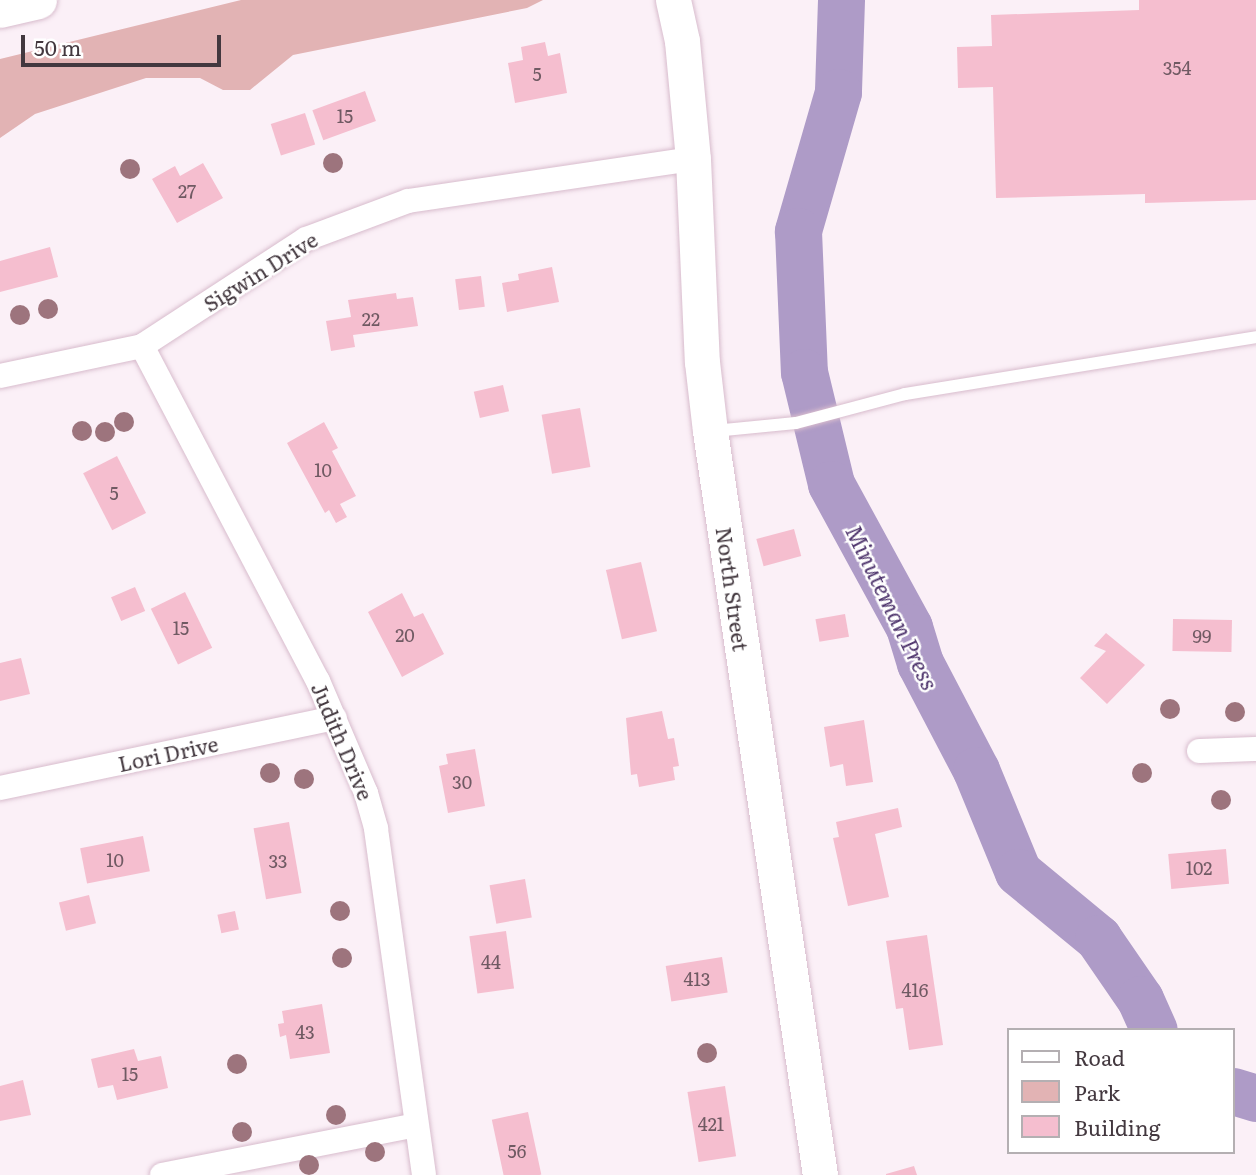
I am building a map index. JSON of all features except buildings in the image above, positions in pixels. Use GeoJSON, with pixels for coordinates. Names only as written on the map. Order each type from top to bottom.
{"type":"FeatureCollection","features":[{"type":"Feature","properties":{"kind":"highway"},"geometry":{"type":"LineString","coordinates":[[0,9],[38,0]]}},
{"type":"Feature","properties":{"kind":"main road","name":"North Street"},"geometry":{"type":"LineString","coordinates":[[673,0],[682,41],[693,159],[702,362],[710,431],[820,1175]]}},
{"type":"Feature","properties":{"kind":"street","name":"Sigwin Drive"},"geometry":{"type":"LineString","coordinates":[[0,376],[142,346],[306,239],[354,218],[467,189],[693,159]]}},
{"type":"Feature","properties":{"kind":"street","name":"Judith Drive"},"geometry":{"type":"LineString","coordinates":[[142,346],[355,760],[376,829],[424,1175]]}},
{"type":"Feature","properties":{"kind":"street","name":"Lori Drive"},"geometry":{"type":"LineString","coordinates":[[0,788],[335,718]]}},
{"type":"Feature","properties":{"kind":"street"},"geometry":{"type":"LineString","coordinates":[[1199,751],[1256,748]]}},
{"type":"Feature","properties":{"kind":"street"},"geometry":{"type":"LineString","coordinates":[[162,1175],[416,1125]]}},
{"type":"Feature","properties":{"kind":"lane"},"geometry":{"type":"LineString","coordinates":[[710,431],[796,423],[838,414],[905,394],[1256,337]]}},
{"type":"Feature","properties":{"kind":"green space"},"geometry":{"type":"Polygon","coordinates":[[[241,0],[543,0],[527,8],[293,55],[250,90],[223,90],[200,78],[146,78],[35,114],[0,138],[0,59],[241,0]]]}},
{"type":"Feature","properties":{"kind":"waterway","name":"Minuteman Press"},"geometry":{"type":"LineString","coordinates":[[841,0],[838,92],[798,231],[804,372],[831,484],[909,627],[920,663],[976,770],[1018,872],[1098,938],[1140,999],[1153,1028]]}},
{"type":"Feature","properties":{"kind":"waterway","name":"Minuteman Press"},"geometry":{"type":"LineString","coordinates":[[1235,1092],[1256,1098]]}}]}
